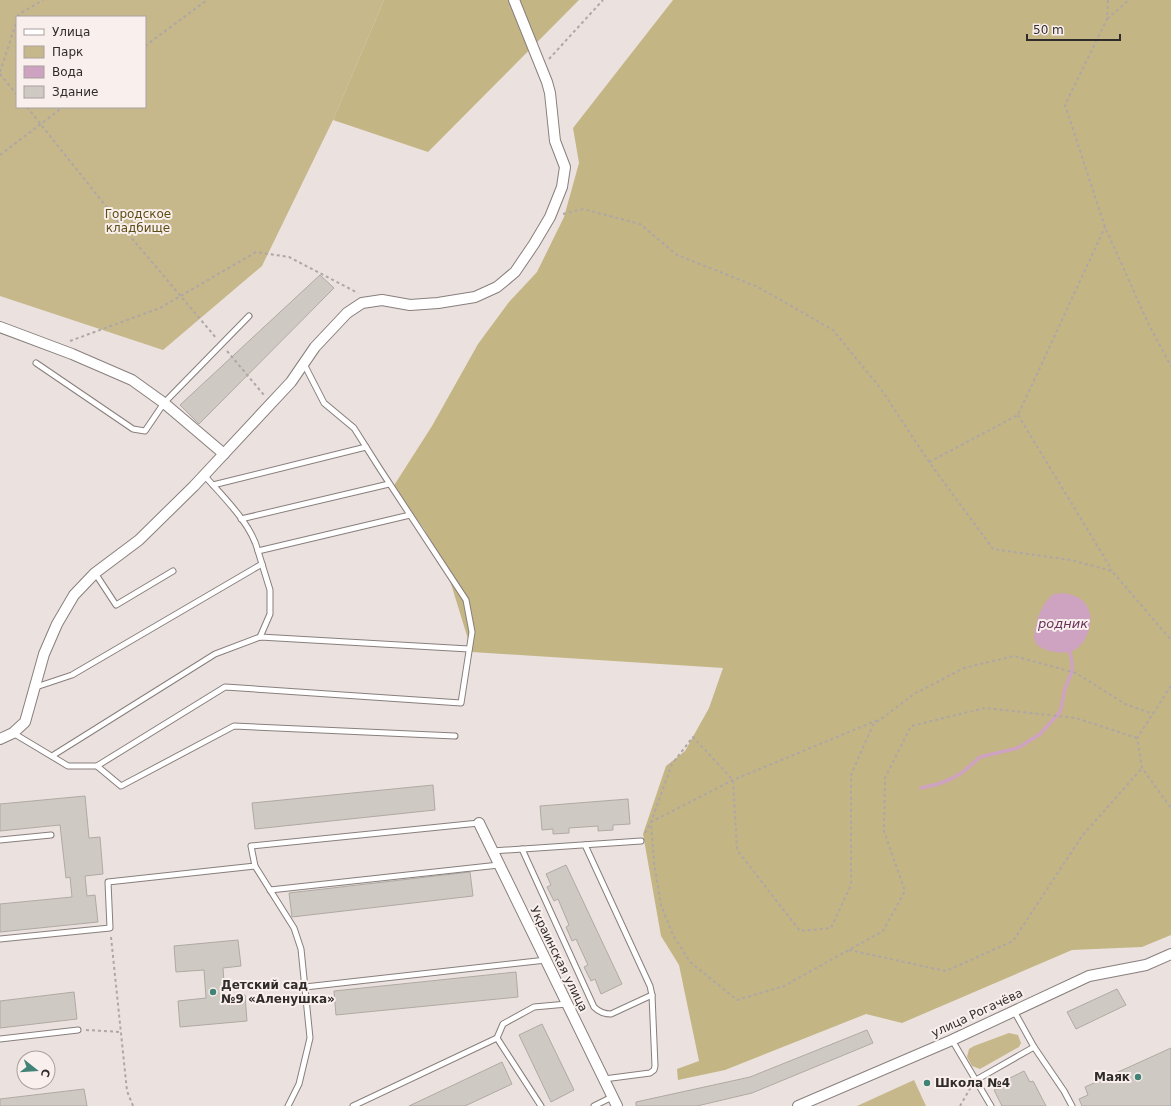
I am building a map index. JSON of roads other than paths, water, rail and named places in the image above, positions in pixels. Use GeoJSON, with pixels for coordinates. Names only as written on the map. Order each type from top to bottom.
{"type":"FeatureCollection","features":[{"type":"Feature","properties":{"kind":"street"},"geometry":{"type":"LineString","coordinates":[[0,739],[13,733],[25,722],[44,654],[57,624],[74,595],[95,573],[139,540],[204,475],[272,404],[291,382],[315,347],[347,314],[362,303],[374,301],[382,300],[410,305],[438,303],[475,297],[497,287],[515,272],[550,217],[562,187],[565,167],[555,142],[550,93],[514,0]]}},
{"type":"Feature","properties":{"kind":"street"},"geometry":{"type":"LineString","coordinates":[[0,327],[54,347],[132,380],[164,403],[224,454]]}},
{"type":"Feature","properties":{"kind":"street","name":"Украинская улица"},"geometry":{"type":"LineString","coordinates":[[479,823],[614,1102]]}},
{"type":"Feature","properties":{"kind":"street","name":"улица Рогачёва"},"geometry":{"type":"LineString","coordinates":[[798,1106],[952,1040],[1089,976],[1146,965],[1171,954]]}},
{"type":"Feature","properties":{"kind":"lane"},"geometry":{"type":"LineString","coordinates":[[36,363],[133,429],[145,431],[164,403],[249,316]]}},
{"type":"Feature","properties":{"kind":"lane"},"geometry":{"type":"LineString","coordinates":[[13,733],[68,766],[97,766],[225,687],[461,703],[472,632],[466,600],[389,484],[354,428],[324,403],[304,364]]}},
{"type":"Feature","properties":{"kind":"lane"},"geometry":{"type":"LineString","coordinates":[[213,485],[366,447]]}},
{"type":"Feature","properties":{"kind":"lane"},"geometry":{"type":"LineString","coordinates":[[204,475],[241,519],[256,541],[270,590],[270,614],[260,637]]}},
{"type":"Feature","properties":{"kind":"lane"},"geometry":{"type":"LineString","coordinates":[[241,519],[389,484]]}},
{"type":"Feature","properties":{"kind":"lane"},"geometry":{"type":"LineString","coordinates":[[258,550],[410,515]]}},
{"type":"Feature","properties":{"kind":"lane"},"geometry":{"type":"LineString","coordinates":[[36,687],[72,675],[262,564]]}},
{"type":"Feature","properties":{"kind":"lane"},"geometry":{"type":"LineString","coordinates":[[95,573],[116,605],[173,571]]}},
{"type":"Feature","properties":{"kind":"lane"},"geometry":{"type":"LineString","coordinates":[[52,756],[215,654],[260,637],[469,650]]}},
{"type":"Feature","properties":{"kind":"lane"},"geometry":{"type":"LineString","coordinates":[[97,766],[121,786],[234,726],[455,736]]}},
{"type":"Feature","properties":{"kind":"lane"},"geometry":{"type":"LineString","coordinates":[[288,1106],[299,1084],[310,1038],[302,949],[294,928],[254,866],[251,846],[479,823]]}},
{"type":"Feature","properties":{"kind":"lane"},"geometry":{"type":"LineString","coordinates":[[0,840],[51,835]]}},
{"type":"Feature","properties":{"kind":"lane"},"geometry":{"type":"LineString","coordinates":[[492,851],[641,841]]}},
{"type":"Feature","properties":{"kind":"lane"},"geometry":{"type":"LineString","coordinates":[[585,844],[650,986],[652,995],[655,1068],[650,1073],[604,1079]]}},
{"type":"Feature","properties":{"kind":"lane"},"geometry":{"type":"LineString","coordinates":[[522,849],[594,1007],[604,1014],[611,1014],[652,995]]}},
{"type":"Feature","properties":{"kind":"lane"},"geometry":{"type":"LineString","coordinates":[[270,890],[499,865]]}},
{"type":"Feature","properties":{"kind":"lane"},"geometry":{"type":"LineString","coordinates":[[0,939],[110,928],[108,882],[254,866]]}},
{"type":"Feature","properties":{"kind":"lane"},"geometry":{"type":"LineString","coordinates":[[305,987],[546,960]]}},
{"type":"Feature","properties":{"kind":"lane"},"geometry":{"type":"LineString","coordinates":[[353,1106],[496,1038],[503,1024],[534,1007],[567,1004]]}},
{"type":"Feature","properties":{"kind":"lane"},"geometry":{"type":"LineString","coordinates":[[1014,1011],[1034,1047],[1064,1091],[1072,1106]]}},
{"type":"Feature","properties":{"kind":"lane"},"geometry":{"type":"LineString","coordinates":[[0,1039],[78,1030]]}},
{"type":"Feature","properties":{"kind":"lane"},"geometry":{"type":"LineString","coordinates":[[496,1038],[541,1106]]}},
{"type":"Feature","properties":{"kind":"lane"},"geometry":{"type":"LineString","coordinates":[[952,1040],[991,1106]]}},
{"type":"Feature","properties":{"kind":"lane"},"geometry":{"type":"LineString","coordinates":[[976,1080],[1034,1047]]}},
{"type":"Feature","properties":{"kind":"lane"},"geometry":{"type":"LineString","coordinates":[[594,1106],[614,1102]]}},
{"type":"Feature","properties":{"kind":"water","name":"родник"},"geometry":{"type":"Polygon","coordinates":[[[1064,593],[1073,595],[1084,602],[1089,609],[1091,619],[1089,631],[1083,642],[1075,650],[1066,653],[1050,651],[1040,647],[1034,639],[1036,625],[1044,604],[1053,594],[1064,593]]]}},
{"type":"Feature","properties":{"kind":"waterway"},"geometry":{"type":"LineString","coordinates":[[921,788],[951,779],[963,772],[980,757],[1018,748],[1040,734],[1060,712],[1065,689],[1072,671],[1070,652]]}},
{"type":"Feature","properties":{"kind":"place","name":"Детский сад №9 «Аленушка»"},"geometry":{"type":"Point","coordinates":[213,992]}},
{"type":"Feature","properties":{"kind":"place","name":"Маяк"},"geometry":{"type":"Point","coordinates":[1138,1077]}},
{"type":"Feature","properties":{"kind":"place","name":"Школа №4"},"geometry":{"type":"Point","coordinates":[927,1083]}},
{"type":"Feature","properties":{"kind":"park label","name":"Городское кладбище"},"geometry":{"type":"Point","coordinates":[138,221]}}]}
